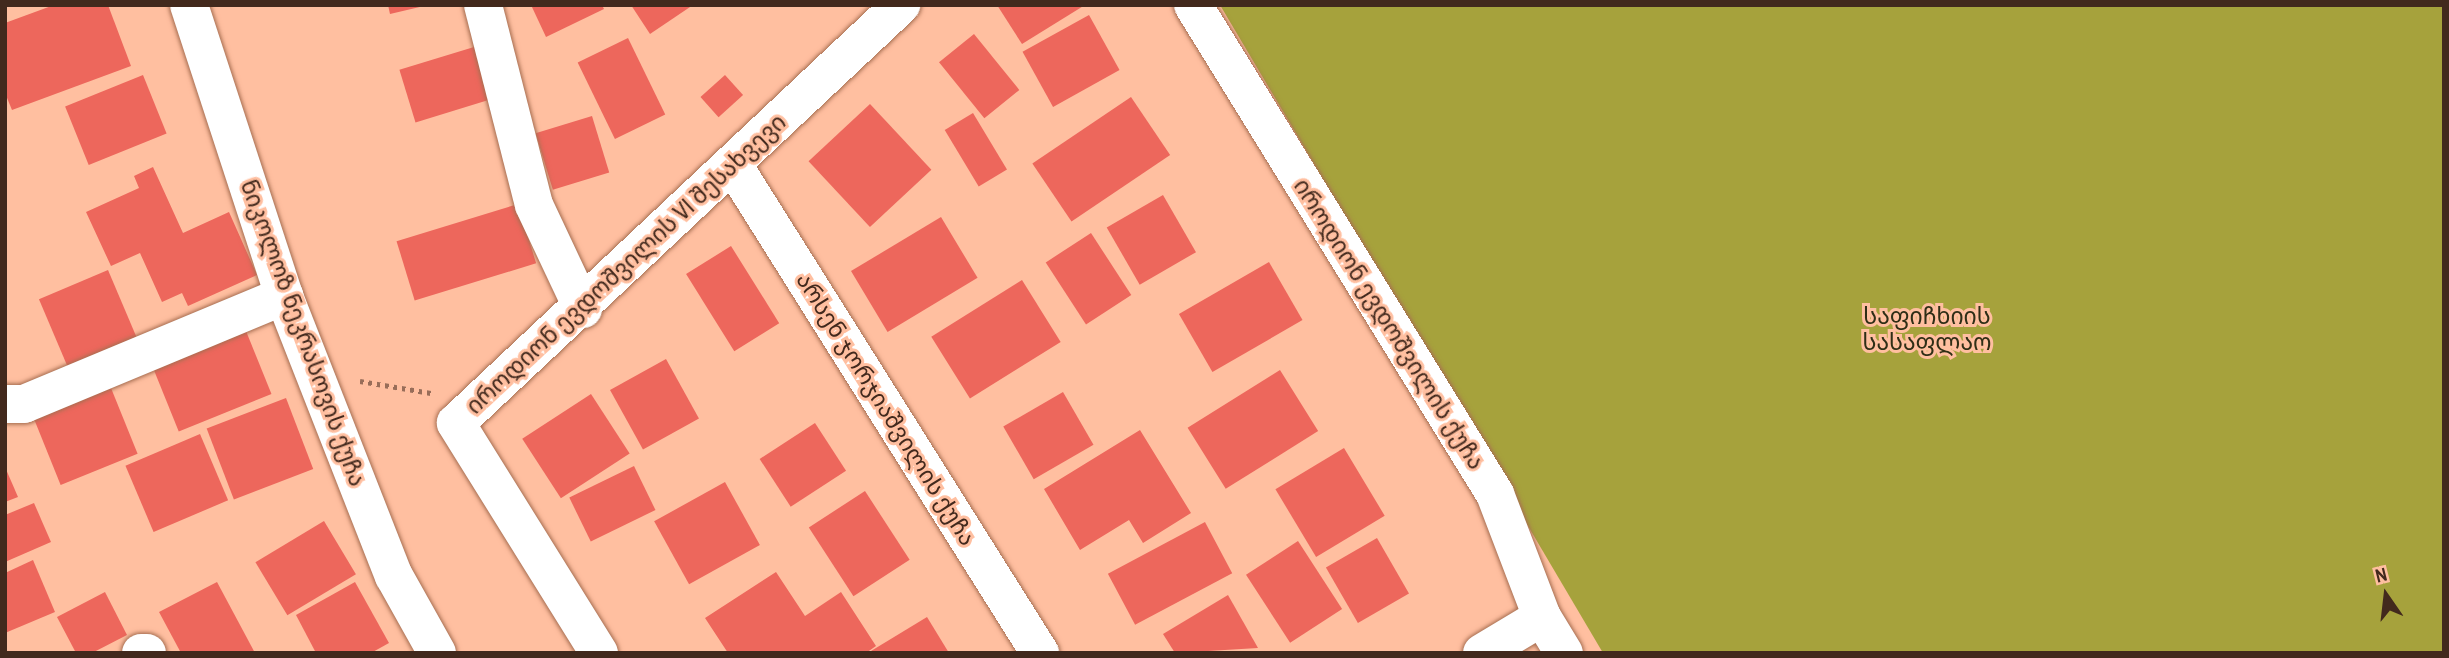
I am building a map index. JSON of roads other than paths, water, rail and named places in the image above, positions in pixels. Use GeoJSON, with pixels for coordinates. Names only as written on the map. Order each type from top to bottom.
{"type":"FeatureCollection","features":[{"type":"Feature","properties":{"kind":"street","name":"ნიკოლოზ ნეკრასოვის ქუჩა"},"geometry":{"type":"LineString","coordinates":[[189,5],[284,296],[394,576],[437,653]]}},
{"type":"Feature","properties":{"kind":"street"},"geometry":{"type":"LineString","coordinates":[[483,5],[534,205],[583,309]]}},
{"type":"Feature","properties":{"kind":"street","name":"იროდიონ ევდოშვილის VI შესახვევი"},"geometry":{"type":"LineString","coordinates":[[599,653],[456,423],[583,309],[901,5]]}},
{"type":"Feature","properties":{"kind":"street","name":"იროდიონ ევდოშვილის ქუჩა"},"geometry":{"type":"LineString","coordinates":[[1193,5],[1495,494],[1542,617],[1563,653]]}},
{"type":"Feature","properties":{"kind":"street","name":"არსენ ჯორჯიაშვილის ქუჩა"},"geometry":{"type":"LineString","coordinates":[[733,165],[1040,653]]}},
{"type":"Feature","properties":{"kind":"street"},"geometry":{"type":"LineString","coordinates":[[5,404],[23,404],[284,296]]}},
{"type":"Feature","properties":{"kind":"street"},"geometry":{"type":"LineString","coordinates":[[1482,653],[1542,617]]}},
{"type":"Feature","properties":{"kind":"street"},"geometry":{"type":"LineString","coordinates":[[141,653],[147,653]]}},
{"type":"Feature","properties":{"kind":"park label","name":"საფიჩხიის სასაფლაო"},"geometry":{"type":"Point","coordinates":[1927,329]}}]}
